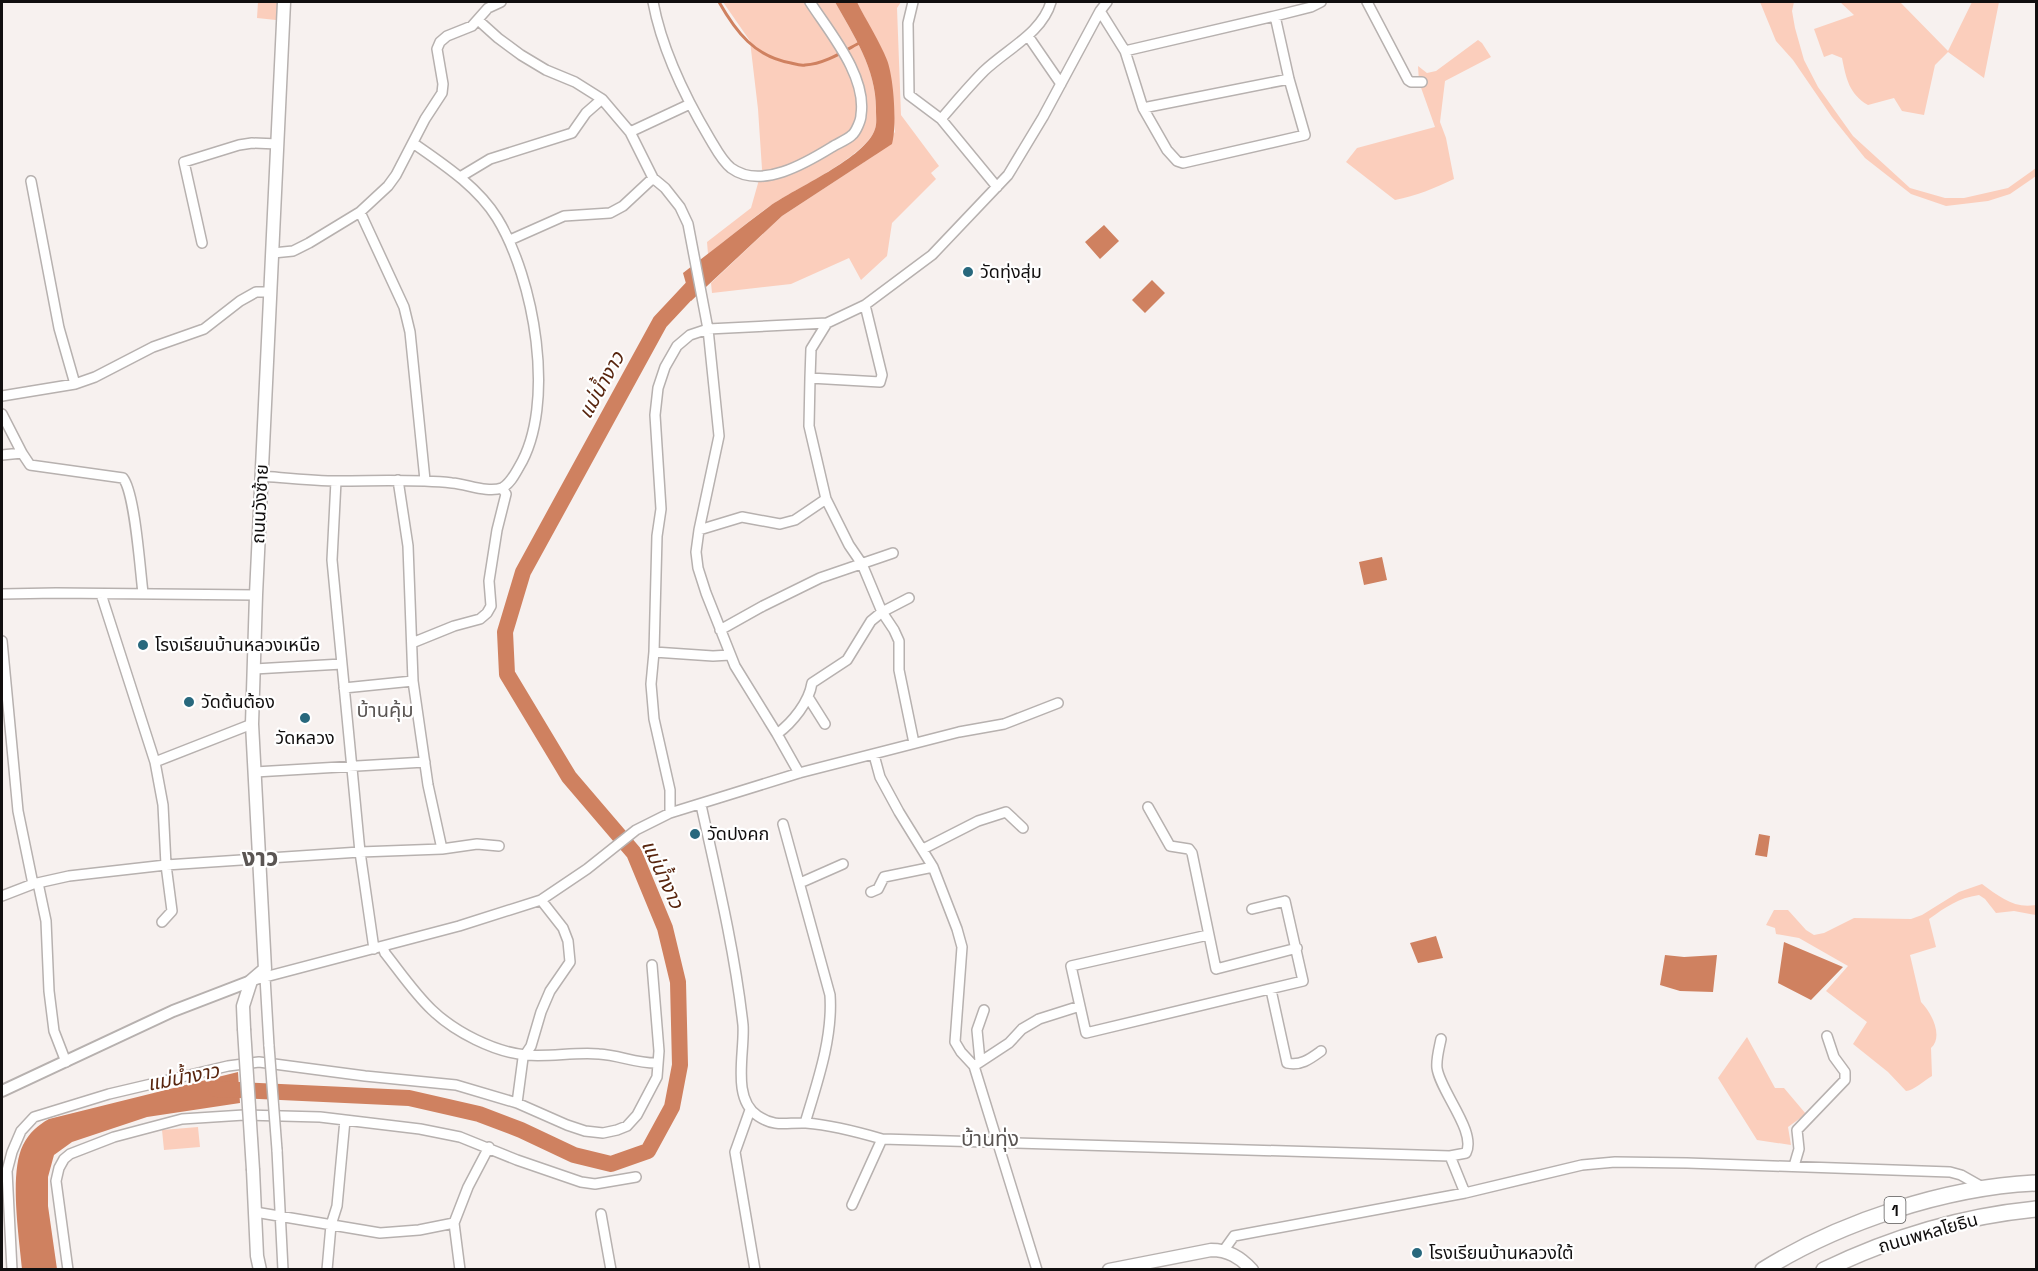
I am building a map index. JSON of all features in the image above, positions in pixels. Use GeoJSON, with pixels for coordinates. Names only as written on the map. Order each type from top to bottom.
{"type":"FeatureCollection","features":[{"type":"Feature","properties":{"kind":"highway","name":"ถนนพหลโยธิน"},"geometry":{"type":"LineString","coordinates":[[1763,1269],[1809,1245],[1868,1220],[1937,1197],[1983,1188],[2037,1183]]}},
{"type":"Feature","properties":{"kind":"highway","name":"ถนนพหลโยธิน"},"geometry":{"type":"LineString","coordinates":[[1824,1269],[1916,1234],[1961,1221],[2037,1209]]}},
{"type":"Feature","properties":{"kind":"main road","name":"ถนนวังซ้าย"},"geometry":{"type":"LineString","coordinates":[[251,981],[265,969],[252,724],[261,476],[272,292],[284,2]]}},
{"type":"Feature","properties":{"kind":"main road"},"geometry":{"type":"LineString","coordinates":[[251,981],[243,1006],[257,1256],[260,1269]]}},
{"type":"Feature","properties":{"kind":"main road"},"geometry":{"type":"LineString","coordinates":[[1108,1269],[1211,1250],[1224,1250],[1252,1269]]}},
{"type":"Feature","properties":{"kind":"street"},"geometry":{"type":"LineString","coordinates":[[273,253],[293,250],[360,212],[388,186],[442,93],[443,84],[437,49],[440,42],[447,36],[472,26],[488,8],[501,2]]}},
{"type":"Feature","properties":{"kind":"street"},"geometry":{"type":"LineString","coordinates":[[652,2],[660,33],[690,104],[723,160],[740,174],[755,177],[773,174],[817,156],[853,135],[861,116],[861,96],[855,74],[810,2]]}},
{"type":"Feature","properties":{"kind":"street"},"geometry":{"type":"LineString","coordinates":[[913,2],[908,22],[909,95],[941,119],[997,187]]}},
{"type":"Feature","properties":{"kind":"street"},"geometry":{"type":"LineString","coordinates":[[941,119],[983,72],[1005,52],[1028,36],[1049,9],[1051,2]]}},
{"type":"Feature","properties":{"kind":"street"},"geometry":{"type":"LineString","coordinates":[[670,813],[670,789],[652,703],[651,684],[657,536],[661,509],[655,415],[658,388],[664,367],[677,346],[690,335],[708,329],[826,323],[865,305],[932,255],[1008,175],[1107,2]]}},
{"type":"Feature","properties":{"kind":"street"},"geometry":{"type":"LineString","coordinates":[[1125,51],[1275,16],[1311,7],[1321,2]]}},
{"type":"Feature","properties":{"kind":"street"},"geometry":{"type":"LineString","coordinates":[[1367,2],[1408,80],[1422,82]]}},
{"type":"Feature","properties":{"kind":"street"},"geometry":{"type":"LineString","coordinates":[[1100,11],[1125,51],[1143,108],[1167,150],[1177,161],[1183,163],[1305,135],[1288,79],[1275,16]]}},
{"type":"Feature","properties":{"kind":"street"},"geometry":{"type":"LineString","coordinates":[[478,20],[521,55],[546,70],[575,82],[602,99],[630,132],[653,177],[680,207],[688,224],[708,329],[718,436],[699,530],[696,552],[698,568],[730,655],[744,683],[799,772]]}},
{"type":"Feature","properties":{"kind":"street"},"geometry":{"type":"LineString","coordinates":[[1028,36],[1061,84]]}},
{"type":"Feature","properties":{"kind":"street"},"geometry":{"type":"LineString","coordinates":[[1143,108],[1288,79]]}},
{"type":"Feature","properties":{"kind":"street"},"geometry":{"type":"LineString","coordinates":[[460,177],[490,159],[572,133],[586,113],[602,99]]}},
{"type":"Feature","properties":{"kind":"street"},"geometry":{"type":"LineString","coordinates":[[630,132],[690,104]]}},
{"type":"Feature","properties":{"kind":"street"},"geometry":{"type":"LineString","coordinates":[[261,476],[336,481],[425,480],[488,489],[502,488],[511,480],[524,458],[532,438],[538,380],[533,318],[510,240],[495,215],[460,177],[413,143]]}},
{"type":"Feature","properties":{"kind":"street"},"geometry":{"type":"LineString","coordinates":[[202,243],[184,162],[239,145],[278,144]]}},
{"type":"Feature","properties":{"kind":"street"},"geometry":{"type":"LineString","coordinates":[[510,240],[564,216],[610,213],[623,206],[653,177]]}},
{"type":"Feature","properties":{"kind":"street"},"geometry":{"type":"LineString","coordinates":[[31,181],[59,328],[75,384]]}},
{"type":"Feature","properties":{"kind":"street"},"geometry":{"type":"LineString","coordinates":[[360,212],[404,307],[410,332],[425,480]]}},
{"type":"Feature","properties":{"kind":"street"},"geometry":{"type":"LineString","coordinates":[[2,396],[75,384],[95,377],[153,347],[204,329],[240,301],[256,292],[272,292]]}},
{"type":"Feature","properties":{"kind":"street"},"geometry":{"type":"LineString","coordinates":[[810,378],[880,382],[882,375],[865,305]]}},
{"type":"Feature","properties":{"kind":"street"},"geometry":{"type":"LineString","coordinates":[[826,323],[811,348],[809,426],[826,499],[849,545],[862,564],[882,612],[899,641],[899,670],[914,743]]}},
{"type":"Feature","properties":{"kind":"street"},"geometry":{"type":"LineString","coordinates":[[2,414],[30,465],[123,478],[128,484],[144,593]]}},
{"type":"Feature","properties":{"kind":"street"},"geometry":{"type":"LineString","coordinates":[[2,455],[22,453]]}},
{"type":"Feature","properties":{"kind":"street"},"geometry":{"type":"LineString","coordinates":[[398,480],[408,546],[414,681],[425,762],[442,849]]}},
{"type":"Feature","properties":{"kind":"street"},"geometry":{"type":"LineString","coordinates":[[336,481],[332,560],[360,852],[379,948],[432,1010],[476,1040],[497,1049],[525,1055],[599,1054],[624,1057],[638,1062],[658,1063]]}},
{"type":"Feature","properties":{"kind":"street"},"geometry":{"type":"LineString","coordinates":[[412,643],[454,626],[480,619],[487,613],[491,606],[489,581],[497,530],[506,494],[502,488]]}},
{"type":"Feature","properties":{"kind":"street"},"geometry":{"type":"LineString","coordinates":[[699,530],[742,517],[780,524],[795,520],[826,499]]}},
{"type":"Feature","properties":{"kind":"street"},"geometry":{"type":"LineString","coordinates":[[720,630],[820,578],[893,553]]}},
{"type":"Feature","properties":{"kind":"street"},"geometry":{"type":"LineString","coordinates":[[2,594],[256,595]]}},
{"type":"Feature","properties":{"kind":"street"},"geometry":{"type":"LineString","coordinates":[[101,594],[155,762],[163,806],[166,866],[172,911],[162,922]]}},
{"type":"Feature","properties":{"kind":"street"},"geometry":{"type":"LineString","coordinates":[[777,734],[788,727],[808,697],[812,683],[847,660],[867,627],[882,612],[909,598]]}},
{"type":"Feature","properties":{"kind":"street"},"geometry":{"type":"LineString","coordinates":[[2,641],[18,811],[46,921],[49,991],[54,1031],[66,1062]]}},
{"type":"Feature","properties":{"kind":"street"},"geometry":{"type":"LineString","coordinates":[[654,651],[713,656],[730,655]]}},
{"type":"Feature","properties":{"kind":"street"},"geometry":{"type":"LineString","coordinates":[[254,669],[342,664]]}},
{"type":"Feature","properties":{"kind":"street"},"geometry":{"type":"LineString","coordinates":[[344,688],[414,681]]}},
{"type":"Feature","properties":{"kind":"street"},"geometry":{"type":"LineString","coordinates":[[808,697],[825,724]]}},
{"type":"Feature","properties":{"kind":"street"},"geometry":{"type":"LineString","coordinates":[[2,1091],[173,1011],[251,981],[459,926],[542,900],[587,869],[636,830],[670,813],[799,772],[959,732],[1004,724],[1058,703]]}},
{"type":"Feature","properties":{"kind":"street"},"geometry":{"type":"LineString","coordinates":[[155,762],[252,724]]}},
{"type":"Feature","properties":{"kind":"street"},"geometry":{"type":"LineString","coordinates":[[874,755],[880,777],[933,867],[957,929],[962,947],[955,1042],[961,1052],[977,1063]]}},
{"type":"Feature","properties":{"kind":"street"},"geometry":{"type":"LineString","coordinates":[[255,772],[425,762]]}},
{"type":"Feature","properties":{"kind":"street"},"geometry":{"type":"LineString","coordinates":[[701,805],[726,918],[743,1027],[741,1065],[743,1094],[750,1110],[780,1125],[806,1123],[882,1139],[1450,1156],[1466,1153],[1468,1143],[1462,1123],[1439,1076],[1437,1067],[1441,1040]]}},
{"type":"Feature","properties":{"kind":"street"},"geometry":{"type":"LineString","coordinates":[[1148,807],[1170,846],[1189,849],[1192,853],[1216,969],[1297,948]]}},
{"type":"Feature","properties":{"kind":"street"},"geometry":{"type":"LineString","coordinates":[[923,849],[978,821],[1006,812],[1023,828]]}},
{"type":"Feature","properties":{"kind":"street"},"geometry":{"type":"LineString","coordinates":[[783,824],[827,984],[830,1003],[821,1071],[806,1123]]}},
{"type":"Feature","properties":{"kind":"street"},"geometry":{"type":"LineString","coordinates":[[2,896],[36,883],[69,876],[166,866],[360,852],[442,849],[477,844],[499,846]]}},
{"type":"Feature","properties":{"kind":"street"},"geometry":{"type":"LineString","coordinates":[[800,883],[843,864]]}},
{"type":"Feature","properties":{"kind":"street"},"geometry":{"type":"LineString","coordinates":[[871,892],[878,889],[884,877],[933,867]]}},
{"type":"Feature","properties":{"kind":"street"},"geometry":{"type":"LineString","coordinates":[[517,1103],[525,1055],[531,1046],[541,1012],[550,991],[570,962],[568,941],[563,928],[542,900]]}},
{"type":"Feature","properties":{"kind":"street"},"geometry":{"type":"LineString","coordinates":[[1208,935],[1071,966],[1086,1034],[1304,981],[1285,902],[1252,909]]}},
{"type":"Feature","properties":{"kind":"street"},"geometry":{"type":"LineString","coordinates":[[12,1269],[7,1171],[21,1131],[34,1117],[109,1094],[228,1066],[259,1062],[456,1085],[517,1103],[585,1131],[603,1133],[617,1131],[627,1126],[637,1115],[657,1077],[659,1052],[652,965]]}},
{"type":"Feature","properties":{"kind":"street"},"geometry":{"type":"LineString","coordinates":[[265,977],[283,1269]]}},
{"type":"Feature","properties":{"kind":"street"},"geometry":{"type":"LineString","coordinates":[[1271,990],[1287,1063],[1305,1062],[1321,1051]]}},
{"type":"Feature","properties":{"kind":"street"},"geometry":{"type":"LineString","coordinates":[[977,1063],[1010,1043],[1022,1029],[1039,1019],[1080,1006]]}},
{"type":"Feature","properties":{"kind":"street"},"geometry":{"type":"LineString","coordinates":[[984,1010],[976,1030],[977,1063],[996,1142],[1037,1269]]}},
{"type":"Feature","properties":{"kind":"street"},"geometry":{"type":"LineString","coordinates":[[1794,1166],[1799,1149],[1797,1130],[1845,1080],[1845,1072],[1834,1057],[1827,1036]]}},
{"type":"Feature","properties":{"kind":"street"},"geometry":{"type":"LineString","coordinates":[[750,1110],[735,1152],[755,1269]]}},
{"type":"Feature","properties":{"kind":"street"},"geometry":{"type":"LineString","coordinates":[[68,1269],[56,1181],[59,1168],[64,1160],[70,1154],[129,1131],[182,1119],[244,1114],[320,1117],[420,1129],[460,1137],[581,1182],[595,1184],[636,1177]]}},
{"type":"Feature","properties":{"kind":"street"},"geometry":{"type":"LineString","coordinates":[[327,1269],[332,1226],[337,1206],[345,1120]]}},
{"type":"Feature","properties":{"kind":"street"},"geometry":{"type":"LineString","coordinates":[[852,1205],[882,1139]]}},
{"type":"Feature","properties":{"kind":"street"},"geometry":{"type":"LineString","coordinates":[[460,1269],[454,1223],[468,1187],[489,1148]]}},
{"type":"Feature","properties":{"kind":"street"},"geometry":{"type":"LineString","coordinates":[[1450,1156],[1465,1193]]}},
{"type":"Feature","properties":{"kind":"street"},"geometry":{"type":"LineString","coordinates":[[1224,1250],[1233,1236],[1465,1193],[1582,1165],[1604,1163],[1687,1163],[1950,1172],[1961,1175],[1983,1188]]}},
{"type":"Feature","properties":{"kind":"street"},"geometry":{"type":"LineString","coordinates":[[255,1212],[380,1233],[419,1230],[454,1223]]}},
{"type":"Feature","properties":{"kind":"street"},"geometry":{"type":"LineString","coordinates":[[601,1215],[611,1269]]}},
{"type":"Feature","properties":{"kind":"shaded area"},"geometry":{"type":"Polygon","coordinates":[[[258,2],[277,2],[276,20],[257,18],[258,2]]]}},
{"type":"Feature","properties":{"kind":"shaded area"},"geometry":{"type":"Polygon","coordinates":[[[723,2],[835,2],[857,41],[873,81],[876,123],[869,139],[846,160],[764,210],[708,254],[707,242],[751,208],[762,169],[750,41],[723,2]]]}},
{"type":"Feature","properties":{"kind":"shaded area"},"geometry":{"type":"Polygon","coordinates":[[[835,2],[857,2],[887,60],[894,102],[892,144],[782,216],[691,301],[683,273],[770,206],[828,172],[858,151],[869,140],[875,129],[873,81],[857,41],[835,2]]]}},
{"type":"Feature","properties":{"kind":"shaded area"},"geometry":{"type":"Polygon","coordinates":[[[857,2],[901,2],[897,8],[901,115],[939,166],[931,173],[936,179],[892,223],[887,256],[861,280],[849,258],[791,284],[712,293],[711,283],[782,216],[875,155],[895,132],[887,61],[857,2]]]}},
{"type":"Feature","properties":{"kind":"shaded area"},"geometry":{"type":"Polygon","coordinates":[[[1760,2],[1794,2],[1792,11],[1804,60],[1818,87],[1853,136],[1910,188],[1945,198],[1964,198],[2008,188],[2036,168],[2036,176],[2010,194],[1988,201],[1946,206],[1911,194],[1865,158],[1832,117],[1793,60],[1776,41],[1760,2]]]}},
{"type":"Feature","properties":{"kind":"shaded area"},"geometry":{"type":"Polygon","coordinates":[[[1840,2],[1900,2],[1948,51],[1972,2],[1999,2],[1984,78],[1948,52],[1935,65],[1924,115],[1902,111],[1894,98],[1868,105],[1852,91],[1842,58],[1832,54],[1824,57],[1814,29],[1854,15],[1840,2]]]}},
{"type":"Feature","properties":{"kind":"shaded area"},"geometry":{"type":"Polygon","coordinates":[[[1478,40],[1491,57],[1445,81],[1440,122],[1446,138],[1454,179],[1395,200],[1346,162],[1357,148],[1435,127],[1419,82],[1418,66],[1427,73],[1436,71],[1478,40]]]}},
{"type":"Feature","properties":{"kind":"shaded area"},"geometry":{"type":"Polygon","coordinates":[[[1104,225],[1119,241],[1100,259],[1085,242],[1104,225]]]}},
{"type":"Feature","properties":{"kind":"shaded area"},"geometry":{"type":"Polygon","coordinates":[[[1152,280],[1165,293],[1145,313],[1132,300],[1152,280]]]}},
{"type":"Feature","properties":{"kind":"shaded area"},"geometry":{"type":"Polygon","coordinates":[[[1382,557],[1387,580],[1364,585],[1359,562],[1382,557]]]}},
{"type":"Feature","properties":{"kind":"shaded area"},"geometry":{"type":"Polygon","coordinates":[[[1759,834],[1770,836],[1767,857],[1755,855],[1759,834]]]}},
{"type":"Feature","properties":{"kind":"shaded area"},"geometry":{"type":"Polygon","coordinates":[[[1982,884],[2014,904],[2036,905],[2036,915],[2014,911],[1996,913],[1979,895],[1958,901],[1929,919],[1936,947],[1910,955],[1921,1002],[1935,1024],[1935,1043],[1931,1048],[1932,1076],[1906,1091],[1888,1072],[1853,1044],[1867,1022],[1826,991],[1848,966],[1799,938],[1776,934],[1775,928],[1766,925],[1774,910],[1788,910],[1806,930],[1814,935],[1824,933],[1854,918],[1911,919],[1922,915],[1959,892],[1982,884]]]}},
{"type":"Feature","properties":{"kind":"shaded area"},"geometry":{"type":"Polygon","coordinates":[[[1436,936],[1443,958],[1418,963],[1410,943],[1436,936]]]}},
{"type":"Feature","properties":{"kind":"shaded area"},"geometry":{"type":"Polygon","coordinates":[[[1784,942],[1843,967],[1811,1000],[1778,983],[1784,942]]]}},
{"type":"Feature","properties":{"kind":"shaded area"},"geometry":{"type":"Polygon","coordinates":[[[1665,955],[1684,957],[1717,955],[1713,992],[1680,991],[1660,985],[1665,955]]]}},
{"type":"Feature","properties":{"kind":"shaded area"},"geometry":{"type":"Polygon","coordinates":[[[1747,1037],[1775,1088],[1784,1088],[1806,1114],[1788,1127],[1791,1145],[1757,1140],[1718,1078],[1747,1037]]]}},
{"type":"Feature","properties":{"kind":"shaded area"},"geometry":{"type":"Polygon","coordinates":[[[238,1072],[240,1103],[147,1117],[72,1142],[54,1155],[48,1177],[48,1206],[57,1269],[22,1269],[16,1206],[17,1172],[23,1145],[34,1130],[49,1119],[238,1072]]]}},
{"type":"Feature","properties":{"kind":"shaded area"},"geometry":{"type":"Polygon","coordinates":[[[198,1127],[200,1147],[164,1150],[162,1130],[198,1127]]]}},
{"type":"Feature","properties":{"kind":"waterway"},"geometry":{"type":"LineString","coordinates":[[719,2],[732,23],[748,42],[778,60],[800,65],[812,64],[834,57],[861,42]]}},
{"type":"Feature","properties":{"kind":"waterway","name":"แม่น้ำงาว"},"geometry":{"type":"LineString","coordinates":[[216,1089],[409,1098],[479,1114],[521,1130],[574,1155],[611,1164],[648,1151],[672,1107],[680,1065],[678,982],[665,928],[634,853],[569,777],[507,674],[505,632],[523,572],[660,322],[704,275]]}},
{"type":"Feature","properties":{"kind":"place","name":"วัดทุ่งสุ่ม"},"geometry":{"type":"Point","coordinates":[968,272]}},
{"type":"Feature","properties":{"kind":"place","name":"โรงเรียนบ้านหลวงเหนือ"},"geometry":{"type":"Point","coordinates":[143,645]}},
{"type":"Feature","properties":{"kind":"place","name":"วัดต้นต้อง"},"geometry":{"type":"Point","coordinates":[189,702]}},
{"type":"Feature","properties":{"kind":"place","name":"วัดหลวง"},"geometry":{"type":"Point","coordinates":[305,718]}},
{"type":"Feature","properties":{"kind":"place","name":"วัดปงคก"},"geometry":{"type":"Point","coordinates":[695,834]}},
{"type":"Feature","properties":{"kind":"place","name":"โรงเรียนบ้านหลวงใต้"},"geometry":{"type":"Point","coordinates":[1417,1253]}},
{"type":"Feature","properties":{"kind":"district","name":"บ้านคุ้ม"},"geometry":{"type":"Point","coordinates":[385,710]}},
{"type":"Feature","properties":{"kind":"district","name":"งาว"},"geometry":{"type":"Point","coordinates":[260,858]}},
{"type":"Feature","properties":{"kind":"district","name":"บ้านทุ่ง"},"geometry":{"type":"Point","coordinates":[990,1139]}}]}
